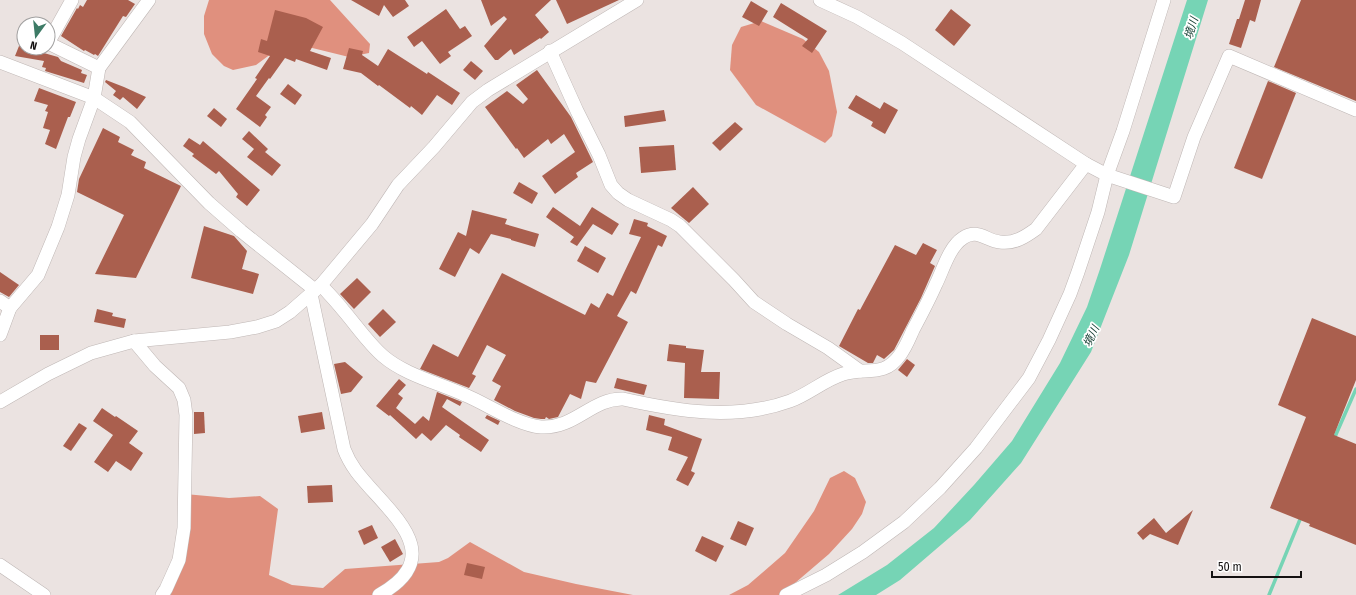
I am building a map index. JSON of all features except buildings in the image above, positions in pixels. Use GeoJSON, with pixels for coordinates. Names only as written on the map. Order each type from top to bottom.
{"type":"FeatureCollection","features":[{"type":"Feature","properties":{"kind":"street"},"geometry":{"type":"LineString","coordinates":[[72,0],[48,43],[99,68]]}},
{"type":"Feature","properties":{"kind":"street"},"geometry":{"type":"LineString","coordinates":[[0,402],[48,374],[91,353],[134,341],[230,332],[257,327],[276,321],[290,312],[316,290],[372,224],[398,185],[434,147],[472,102],[488,90],[550,51],[637,0]]}},
{"type":"Feature","properties":{"kind":"street"},"geometry":{"type":"LineString","coordinates":[[820,0],[857,17],[902,43],[1086,164],[1110,176],[1174,197],[1194,137],[1229,56],[1356,110]]}},
{"type":"Feature","properties":{"kind":"street"},"geometry":{"type":"LineString","coordinates":[[786,595],[826,575],[863,552],[904,522],[940,488],[976,448],[1029,378],[1070,294],[1110,176],[1164,0]]}},
{"type":"Feature","properties":{"kind":"street"},"geometry":{"type":"LineString","coordinates":[[0,335],[3,304],[38,275],[58,227],[68,195],[74,156],[94,98],[99,68],[147,1]]}},
{"type":"Feature","properties":{"kind":"street"},"geometry":{"type":"LineString","coordinates":[[550,51],[599,155],[611,185],[618,193],[680,226],[692,236],[758,305],[828,348],[860,372]]}},
{"type":"Feature","properties":{"kind":"street"},"geometry":{"type":"LineString","coordinates":[[0,62],[94,98],[130,122],[210,203],[241,231],[343,310],[376,350],[391,362],[403,369],[466,395],[505,415],[522,422],[541,427],[556,426],[571,421],[614,398],[680,410],[735,412],[759,410],[790,401],[844,374],[878,371],[886,368],[895,362],[906,346],[950,253],[963,238],[977,234],[999,242],[1019,240],[1028,236],[1036,229],[1086,164]]}},
{"type":"Feature","properties":{"kind":"street"},"geometry":{"type":"LineString","coordinates":[[316,290],[344,449],[349,461],[356,471],[399,520],[410,543],[412,558],[411,564],[405,575],[398,582],[379,595]]}},
{"type":"Feature","properties":{"kind":"street"},"geometry":{"type":"LineString","coordinates":[[134,341],[155,366],[179,388],[184,400],[186,416],[184,528],[179,560],[162,595]]}},
{"type":"Feature","properties":{"kind":"street"},"geometry":{"type":"LineString","coordinates":[[0,565],[44,595]]}},
{"type":"Feature","properties":{"kind":"shaded area"},"geometry":{"type":"Polygon","coordinates":[[[209,0],[330,0],[370,44],[369,53],[349,57],[292,43],[279,48],[256,65],[233,70],[224,66],[212,54],[204,34],[204,16],[209,0]]]}},
{"type":"Feature","properties":{"kind":"shaded area"},"geometry":{"type":"Polygon","coordinates":[[[761,21],[803,39],[819,52],[829,71],[837,112],[832,136],[825,143],[756,105],[730,70],[732,45],[741,27],[761,21]]]}},
{"type":"Feature","properties":{"kind":"shaded area"},"geometry":{"type":"Polygon","coordinates":[[[844,471],[855,478],[866,502],[862,514],[852,529],[829,554],[781,595],[729,595],[748,585],[785,553],[814,511],[830,478],[844,471]]]}},
{"type":"Feature","properties":{"kind":"shaded area"},"geometry":{"type":"Polygon","coordinates":[[[185,494],[229,498],[260,496],[278,509],[269,575],[292,585],[323,588],[345,569],[439,562],[448,558],[470,542],[524,572],[633,595],[171,595],[166,589],[179,560],[185,494]]]}},
{"type":"Feature","properties":{"kind":"water","name":"境川"},"geometry":{"type":"Polygon","coordinates":[[[1187,0],[1208,0],[1129,255],[1091,352],[1021,463],[970,520],[900,580],[876,595],[838,595],[887,565],[934,528],[1012,441],[1060,363],[1087,307],[1187,0]]]}},
{"type":"Feature","properties":{"kind":"waterway"},"geometry":{"type":"LineString","coordinates":[[1334,439],[1356,389]]}},
{"type":"Feature","properties":{"kind":"waterway"},"geometry":{"type":"LineString","coordinates":[[1269,595],[1301,517]]}}]}
